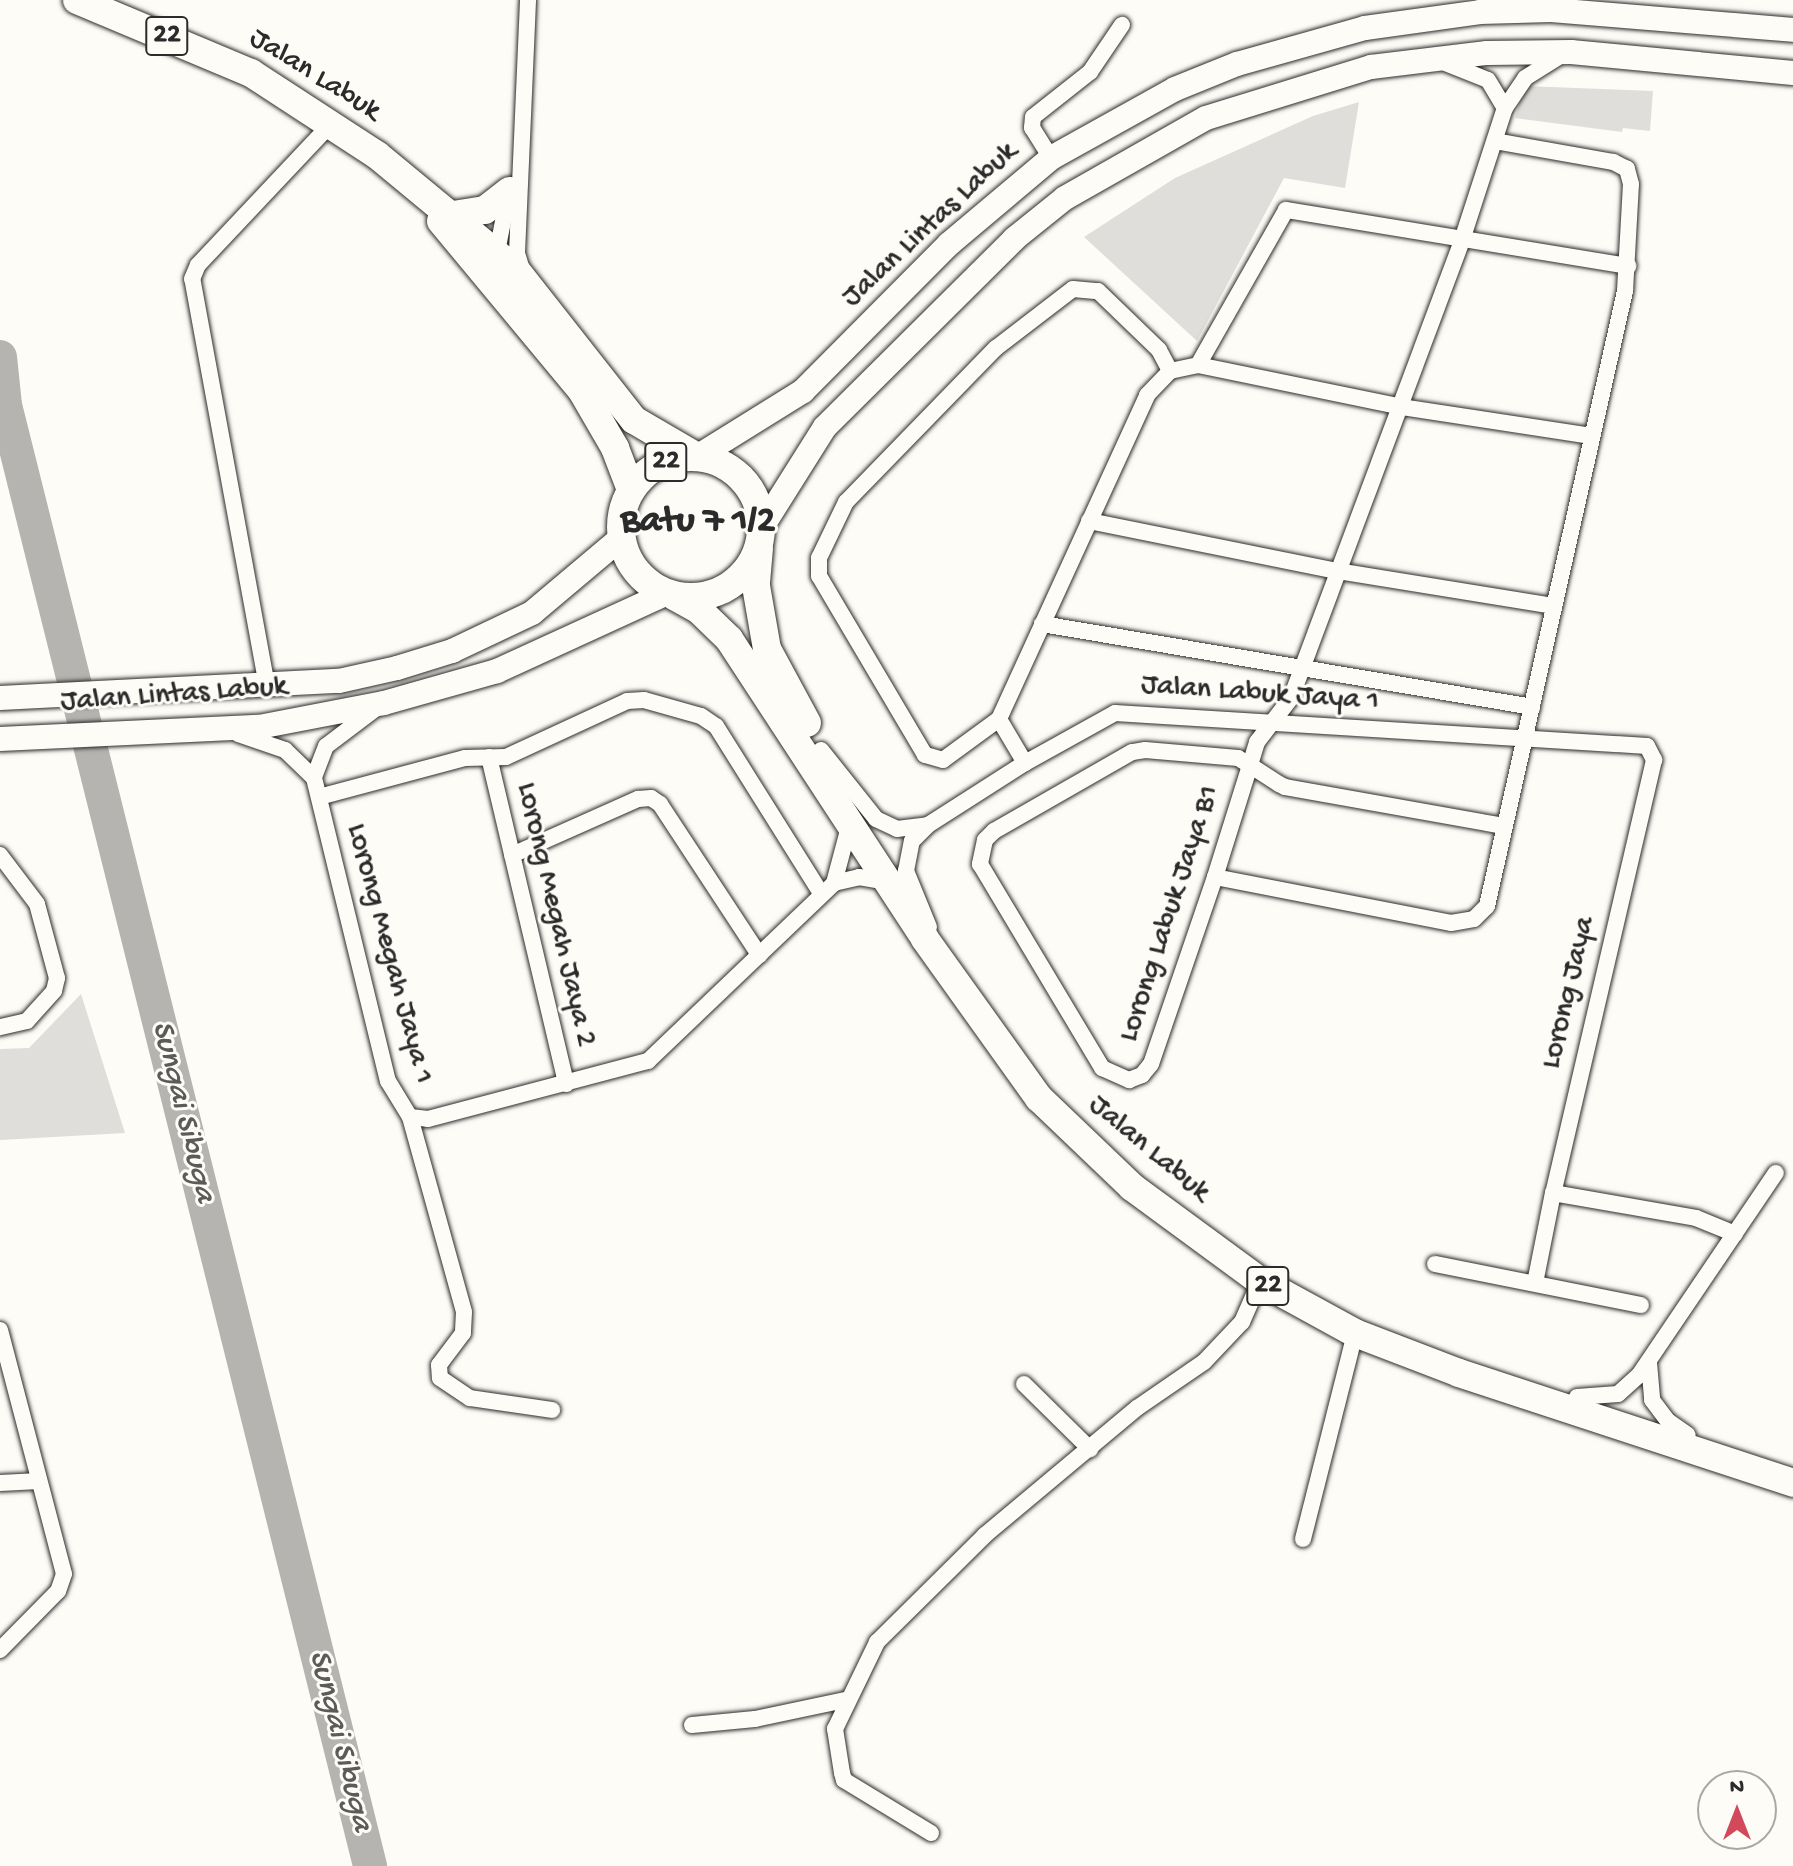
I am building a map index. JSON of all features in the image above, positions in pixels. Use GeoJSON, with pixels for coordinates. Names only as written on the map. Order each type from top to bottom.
{"type":"FeatureCollection","features":[{"type":"Feature","properties":{"kind":"highway","name":"Jalan Labuk"},"geometry":{"type":"LineString","coordinates":[[77,0],[231,63],[332,123],[417,190]]}},
{"type":"Feature","properties":{"kind":"highway","name":"22"},"geometry":{"type":"LineString","coordinates":[[417,190],[460,245],[548,344],[582,391],[615,448],[631,490],[621,538],[641,577],[670,594]]}},
{"type":"Feature","properties":{"kind":"highway"},"geometry":{"type":"LineString","coordinates":[[417,190],[497,252],[528,284],[612,398],[658,438],[697,457]]}},
{"type":"Feature","properties":{"kind":"highway"},"geometry":{"type":"LineString","coordinates":[[453,215],[485,210],[509,191]]}},
{"type":"Feature","properties":{"kind":"highway"},"geometry":{"type":"LineString","coordinates":[[497,252],[501,278],[539,325],[548,344]]}},
{"type":"Feature","properties":{"kind":"highway","name":"22"},"geometry":{"type":"LineString","coordinates":[[631,490],[660,464],[697,457],[718,462],[743,480],[759,506],[761,537]]}},
{"type":"Feature","properties":{"kind":"highway","name":"Jalan Labuk"},"geometry":{"type":"LineString","coordinates":[[761,537],[756,586],[767,649],[821,750],[929,927],[1011,1043],[1078,1121],[1146,1185],[1241,1256],[1363,1322],[1793,1469]]}},
{"type":"Feature","properties":{"kind":"highway"},"geometry":{"type":"LineString","coordinates":[[670,594],[717,593],[743,575],[761,537]]}},
{"type":"Feature","properties":{"kind":"highway","name":"Jalan Labuk"},"geometry":{"type":"LineString","coordinates":[[670,594],[699,610],[729,639],[888,882],[1039,1098],[1132,1187],[1260,1281],[1355,1333],[1459,1373],[1793,1483]]}},
{"type":"Feature","properties":{"kind":"main road","name":"Jalan Lintas Labuk"},"geometry":{"type":"LineString","coordinates":[[697,457],[803,391],[949,244],[1051,158],[1175,89],[1300,42],[1365,28],[1480,12],[1551,10],[1793,30]]}},
{"type":"Feature","properties":{"kind":"main road"},"geometry":{"type":"LineString","coordinates":[[761,537],[825,427],[1002,250],[1065,198],[1206,118],[1316,82],[1431,58],[1571,52],[1793,73]]}},
{"type":"Feature","properties":{"kind":"main road","name":"Jalan Lintas Labuk"},"geometry":{"type":"LineString","coordinates":[[0,698],[339,681],[397,668],[498,632],[576,580],[621,538]]}},
{"type":"Feature","properties":{"kind":"main road","name":"Jalan Lintas Labuk"},"geometry":{"type":"LineString","coordinates":[[0,739],[134,736],[223,730],[384,703],[497,671],[670,594]]}},
{"type":"Feature","properties":{"kind":"street"},"geometry":{"type":"LineString","coordinates":[[528,0],[517,253],[528,284]]}},
{"type":"Feature","properties":{"kind":"street"},"geometry":{"type":"LineString","coordinates":[[1051,158],[1032,128],[1033,117],[1090,72],[1122,25]]}},
{"type":"Feature","properties":{"kind":"street","name":"Lorong Labuk Jaya B1"},"geometry":{"type":"LineString","coordinates":[[1250,765],[1238,758],[1132,752],[994,831],[980,852],[982,873],[1102,1068],[1129,1080],[1151,1064],[1215,877],[1250,765],[1257,742],[1291,698],[1402,407],[1505,108],[1525,78],[1571,52]]}},
{"type":"Feature","properties":{"kind":"street"},"geometry":{"type":"LineString","coordinates":[[1431,58],[1488,80],[1505,108]]}},
{"type":"Feature","properties":{"kind":"street"},"geometry":{"type":"LineString","coordinates":[[267,686],[192,279],[198,265],[332,123]]}},
{"type":"Feature","properties":{"kind":"street"},"geometry":{"type":"LineString","coordinates":[[497,252],[520,130]]}},
{"type":"Feature","properties":{"kind":"street"},"geometry":{"type":"LineString","coordinates":[[1215,877],[1451,923],[1474,919],[1487,906],[1628,266],[1631,184],[1627,169],[1495,141]]}},
{"type":"Feature","properties":{"kind":"street"},"geometry":{"type":"LineString","coordinates":[[1198,365],[1286,210],[1628,266]]}},
{"type":"Feature","properties":{"kind":"street"},"geometry":{"type":"LineString","coordinates":[[1170,371],[1159,350],[1098,291],[1086,286],[1073,289],[996,348],[846,502],[819,558],[819,576],[929,759],[943,760],[999,719],[1147,395],[1170,371],[1198,365],[1402,407],[1592,436]]}},
{"type":"Feature","properties":{"kind":"street"},"geometry":{"type":"LineString","coordinates":[[1089,521],[1337,571],[1554,606]]}},
{"type":"Feature","properties":{"kind":"street"},"geometry":{"type":"LineString","coordinates":[[1042,624],[1532,707]]}},
{"type":"Feature","properties":{"kind":"street"},"geometry":{"type":"LineString","coordinates":[[319,797],[465,758],[506,757],[627,701],[644,700],[701,716],[724,737],[828,889]]}},
{"type":"Feature","properties":{"kind":"street"},"geometry":{"type":"LineString","coordinates":[[223,730],[271,743],[314,778],[326,746],[384,703]]}},
{"type":"Feature","properties":{"kind":"street","name":"Jalan Labuk Jaya 1"},"geometry":{"type":"LineString","coordinates":[[928,825],[1025,763],[1115,713],[1274,720],[1328,729],[1523,741]]}},
{"type":"Feature","properties":{"kind":"street"},"geometry":{"type":"LineString","coordinates":[[999,719],[1025,763]]}},
{"type":"Feature","properties":{"kind":"street","name":"Lorong Jaya"},"geometry":{"type":"LineString","coordinates":[[1523,741],[1641,745],[1651,749],[1654,760],[1553,1193]]}},
{"type":"Feature","properties":{"kind":"street"},"geometry":{"type":"LineString","coordinates":[[821,750],[876,819],[897,829],[928,825]]}},
{"type":"Feature","properties":{"kind":"street","name":"Lorong Megah Jaya 2"},"geometry":{"type":"LineString","coordinates":[[489,757],[566,1084]]}},
{"type":"Feature","properties":{"kind":"street"},"geometry":{"type":"LineString","coordinates":[[1250,765],[1285,787],[1504,826]]}},
{"type":"Feature","properties":{"kind":"street","name":"Lorong Megah Jaya 1"},"geometry":{"type":"LineString","coordinates":[[314,778],[388,1081],[410,1117],[428,1119],[648,1061],[828,889]]}},
{"type":"Feature","properties":{"kind":"street"},"geometry":{"type":"LineString","coordinates":[[512,855],[638,799],[651,798],[660,804],[759,955]]}},
{"type":"Feature","properties":{"kind":"street"},"geometry":{"type":"LineString","coordinates":[[828,889],[850,821]]}},
{"type":"Feature","properties":{"kind":"street"},"geometry":{"type":"LineString","coordinates":[[928,825],[912,841],[905,860],[929,927]]}},
{"type":"Feature","properties":{"kind":"street"},"geometry":{"type":"LineString","coordinates":[[0,855],[37,904],[56,985],[27,1021],[0,1027]]}},
{"type":"Feature","properties":{"kind":"street"},"geometry":{"type":"LineString","coordinates":[[828,889],[859,877],[888,882]]}},
{"type":"Feature","properties":{"kind":"street"},"geometry":{"type":"LineString","coordinates":[[410,1117],[464,1312],[463,1333],[439,1365],[440,1378],[470,1398],[552,1410]]}},
{"type":"Feature","properties":{"kind":"street"},"geometry":{"type":"LineString","coordinates":[[1577,1397],[1618,1394],[1649,1362],[1776,1173]]}},
{"type":"Feature","properties":{"kind":"street"},"geometry":{"type":"LineString","coordinates":[[1535,1283],[1553,1193],[1696,1218],[1735,1234]]}},
{"type":"Feature","properties":{"kind":"street"},"geometry":{"type":"LineString","coordinates":[[1435,1264],[1641,1305]]}},
{"type":"Feature","properties":{"kind":"street"},"geometry":{"type":"LineString","coordinates":[[931,1833],[844,1780],[835,1729],[845,1700],[877,1642],[985,1535],[1137,1408],[1204,1362],[1242,1322],[1260,1281]]}},
{"type":"Feature","properties":{"kind":"street"},"geometry":{"type":"LineString","coordinates":[[0,1330],[62,1583],[0,1650]]}},
{"type":"Feature","properties":{"kind":"street"},"geometry":{"type":"LineString","coordinates":[[1303,1539],[1355,1333]]}},
{"type":"Feature","properties":{"kind":"street"},"geometry":{"type":"LineString","coordinates":[[1649,1362],[1652,1400],[1668,1421],[1688,1435]]}},
{"type":"Feature","properties":{"kind":"street"},"geometry":{"type":"LineString","coordinates":[[1024,1384],[1090,1449]]}},
{"type":"Feature","properties":{"kind":"street"},"geometry":{"type":"LineString","coordinates":[[0,1483],[39,1481]]}},
{"type":"Feature","properties":{"kind":"street"},"geometry":{"type":"LineString","coordinates":[[692,1725],[755,1719],[845,1700]]}},
{"type":"Feature","properties":{"kind":"shaded area"},"geometry":{"type":"Polygon","coordinates":[[[1525,86],[1653,91],[1650,131],[1623,128],[1622,132],[1515,118],[1525,86]]]}},
{"type":"Feature","properties":{"kind":"shaded area"},"geometry":{"type":"Polygon","coordinates":[[[1359,102],[1345,188],[1284,178],[1197,341],[1084,237],[1175,178],[1313,116],[1359,102]]]}},
{"type":"Feature","properties":{"kind":"shaded area"},"geometry":{"type":"Polygon","coordinates":[[[81,994],[125,1133],[0,1140],[0,1049],[29,1048],[81,994]]]}},
{"type":"Feature","properties":{"kind":"waterway","name":"Sungai Sibuga"},"geometry":{"type":"LineString","coordinates":[[0,357],[5,405],[370,1866]]}},
{"type":"Feature","properties":{"kind":"district","name":"Batu 7 1/2"},"geometry":{"type":"Point","coordinates":[698,523]}}]}
